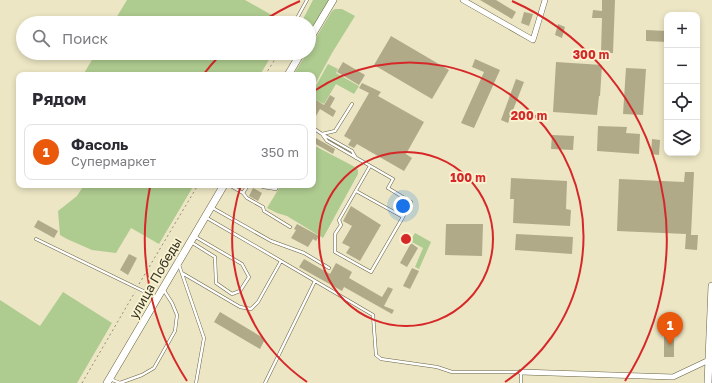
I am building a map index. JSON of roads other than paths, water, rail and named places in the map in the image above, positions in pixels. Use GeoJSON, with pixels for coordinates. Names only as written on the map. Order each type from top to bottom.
{"type":"FeatureCollection","features":[{"type":"Feature","properties":{"kind":"main road"},"geometry":{"type":"LineString","coordinates":[[316,28],[332,0]]}},
{"type":"Feature","properties":{"kind":"main road"},"geometry":{"type":"LineString","coordinates":[[290,72],[297,60]]}},
{"type":"Feature","properties":{"kind":"main road","name":"улица Победы"},"geometry":{"type":"LineString","coordinates":[[108,381],[222,188]]}},
{"type":"Feature","properties":{"kind":"main road"},"geometry":{"type":"LineString","coordinates":[[708,383],[712,286]]}},
{"type":"Feature","properties":{"kind":"street"},"geometry":{"type":"LineString","coordinates":[[463,0],[533,40],[545,0]]}},
{"type":"Feature","properties":{"kind":"street"},"geometry":{"type":"LineString","coordinates":[[521,372],[674,377],[709,360]]}},
{"type":"Feature","properties":{"kind":"lane"},"geometry":{"type":"LineString","coordinates":[[298,16],[307,0]]}},
{"type":"Feature","properties":{"kind":"lane"},"geometry":{"type":"LineString","coordinates":[[322,134],[335,130],[352,104]]}},
{"type":"Feature","properties":{"kind":"lane"},"geometry":{"type":"LineString","coordinates":[[316,130],[352,151],[356,158],[393,179],[388,188],[411,202],[371,272],[335,252],[335,234],[341,225],[339,220],[370,166]]}},
{"type":"Feature","properties":{"kind":"lane"},"geometry":{"type":"LineString","coordinates":[[234,188],[243,193],[247,198],[263,207],[264,211],[290,227]]}},
{"type":"Feature","properties":{"kind":"lane"},"geometry":{"type":"LineString","coordinates":[[243,193],[246,188]]}},
{"type":"Feature","properties":{"kind":"lane"},"geometry":{"type":"LineString","coordinates":[[356,191],[403,217]]}},
{"type":"Feature","properties":{"kind":"lane"},"geometry":{"type":"LineString","coordinates":[[211,207],[271,241],[304,253],[329,268]]}},
{"type":"Feature","properties":{"kind":"lane"},"geometry":{"type":"LineString","coordinates":[[205,217],[373,315],[376,354],[381,359],[437,367],[452,372],[521,372],[520,383]]}},
{"type":"Feature","properties":{"kind":"lane"},"geometry":{"type":"LineString","coordinates":[[36,239],[158,297]]}},
{"type":"Feature","properties":{"kind":"lane"},"geometry":{"type":"LineString","coordinates":[[192,239],[242,264],[249,277],[240,291],[232,294],[216,282],[215,257],[192,239]]}},
{"type":"Feature","properties":{"kind":"lane"},"geometry":{"type":"LineString","coordinates":[[182,274],[240,307],[251,309],[258,302],[281,261]]}},
{"type":"Feature","properties":{"kind":"lane"},"geometry":{"type":"LineString","coordinates":[[178,263],[204,338],[196,383]]}},
{"type":"Feature","properties":{"kind":"lane"},"geometry":{"type":"LineString","coordinates":[[264,383],[315,281]]}},
{"type":"Feature","properties":{"kind":"lane"},"geometry":{"type":"LineString","coordinates":[[108,381],[120,383],[142,375],[154,368],[176,331],[177,315],[163,288]]}},
{"type":"Feature","properties":{"kind":"place","name":"Фасоль"},"geometry":{"type":"Point","coordinates":[670,345]}}]}
